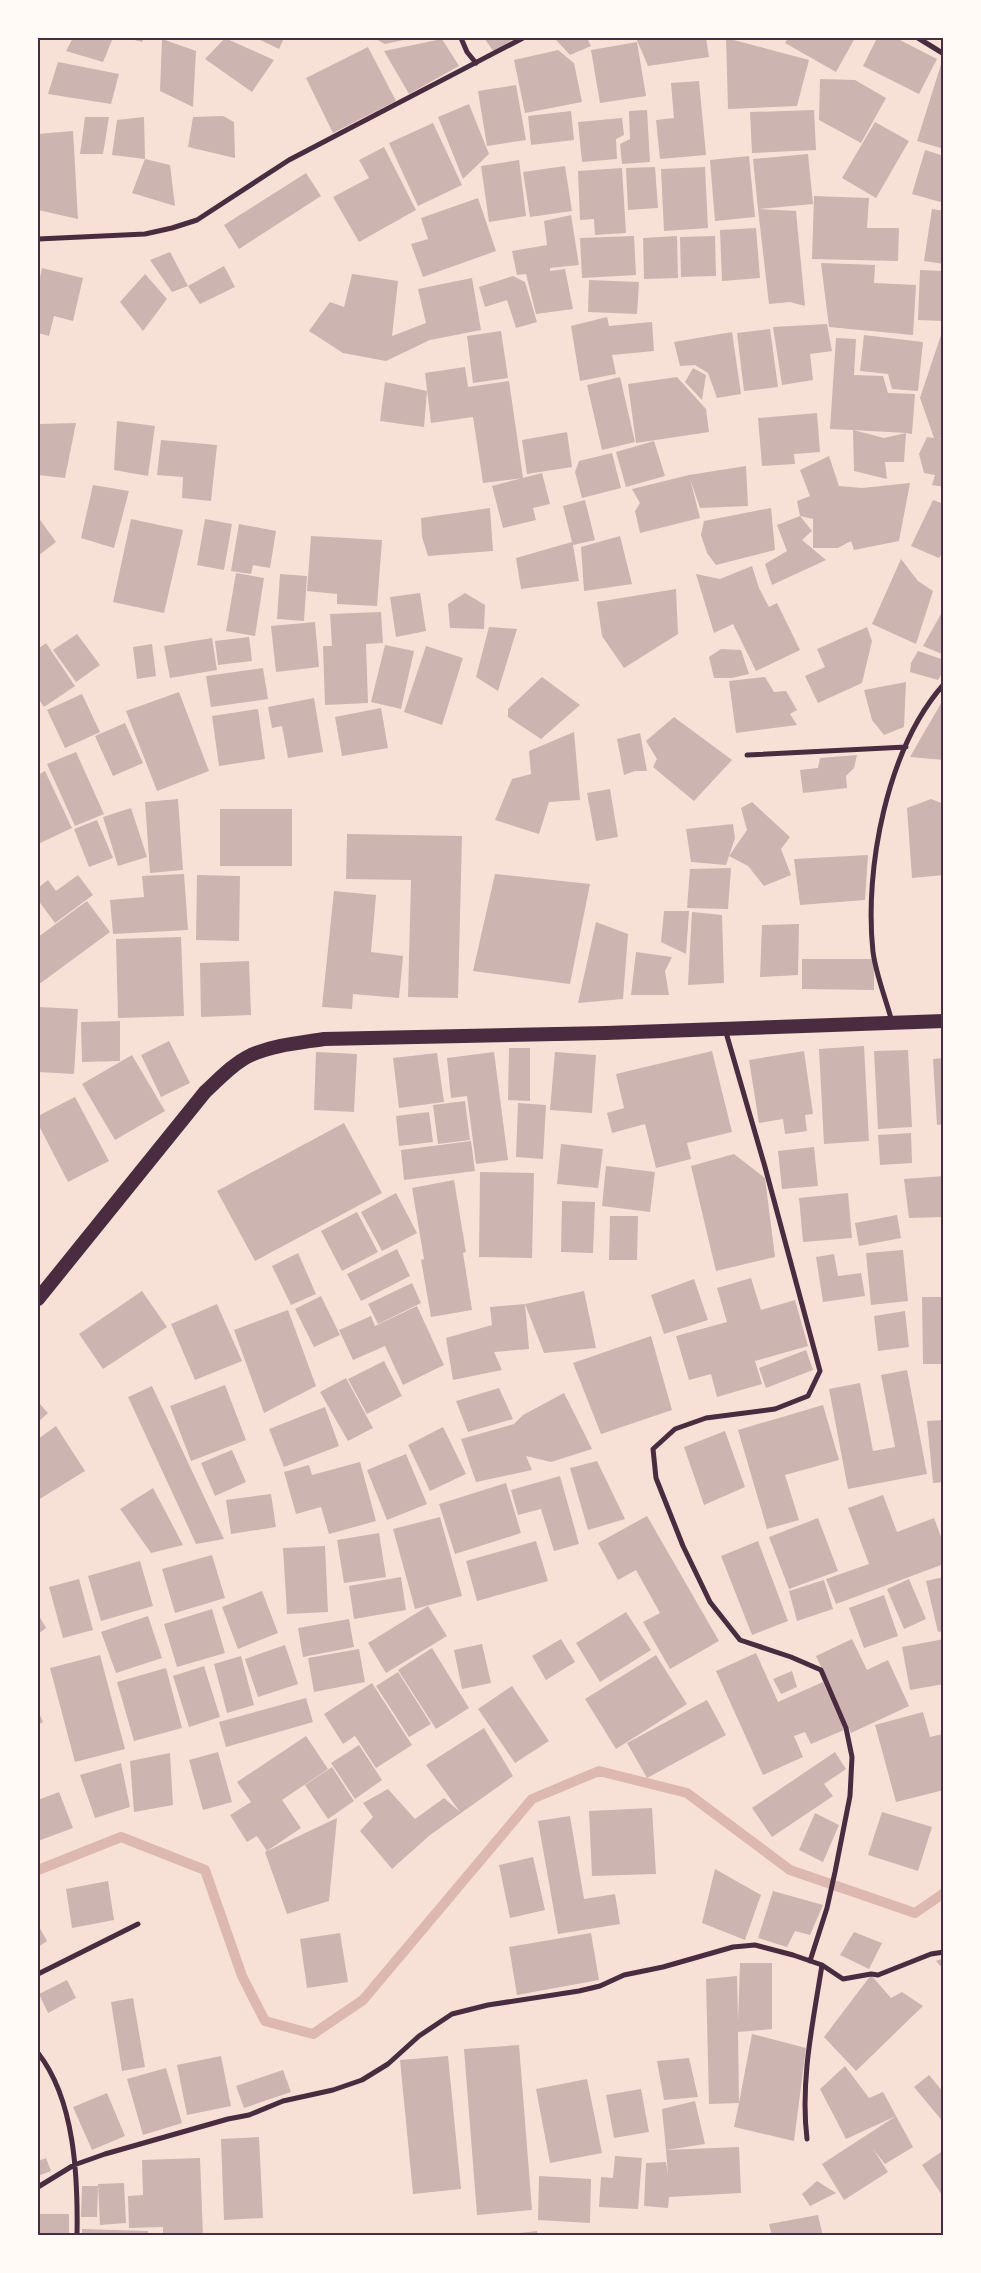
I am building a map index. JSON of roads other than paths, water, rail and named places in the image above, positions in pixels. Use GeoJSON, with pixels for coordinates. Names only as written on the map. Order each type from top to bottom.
{"type":"FeatureCollection","features":[{"type":"Feature","properties":{"kind":"highway"},"geometry":{"type":"LineString","coordinates":[[38,1299],[205,1092],[233,1067],[250,1056],[279,1046],[324,1039],[724,1029],[944,1021]]}},
{"type":"Feature","properties":{"kind":"street"},"geometry":{"type":"LineString","coordinates":[[461,38],[467,52],[476,63]]}},
{"type":"Feature","properties":{"kind":"street"},"geometry":{"type":"LineString","coordinates":[[38,239],[145,234],[197,220],[297,156],[523,38]]}},
{"type":"Feature","properties":{"kind":"street"},"geometry":{"type":"LineString","coordinates":[[918,38],[944,54]]}},
{"type":"Feature","properties":{"kind":"street"},"geometry":{"type":"LineString","coordinates":[[892,1022],[873,954],[871,890],[879,828],[897,764],[930,699],[944,684]]}},
{"type":"Feature","properties":{"kind":"street"},"geometry":{"type":"LineString","coordinates":[[747,755],[906,747]]}},
{"type":"Feature","properties":{"kind":"street"},"geometry":{"type":"LineString","coordinates":[[724,1029],[765,1167],[820,1371],[808,1396],[775,1409],[706,1418],[675,1429],[653,1449],[656,1478],[710,1602],[740,1640],[791,1657],[821,1670],[846,1728],[852,1757],[850,1796],[830,1893],[810,1961]]}},
{"type":"Feature","properties":{"kind":"street"},"geometry":{"type":"LineString","coordinates":[[38,1974],[138,1924]]}},
{"type":"Feature","properties":{"kind":"street"},"geometry":{"type":"LineString","coordinates":[[38,2187],[74,2165],[220,2121],[249,2116],[283,2101],[333,2090],[362,2080],[388,2064],[419,2036],[452,2014],[488,2005],[580,1991],[600,1986],[624,1975],[663,1967],[733,1947],[755,1945],[822,1965],[844,1979],[871,1974],[878,1976],[931,1954],[944,1952]]}},
{"type":"Feature","properties":{"kind":"street"},"geometry":{"type":"LineString","coordinates":[[807,2139],[804,2106],[809,2049],[822,1965]]}},
{"type":"Feature","properties":{"kind":"street"},"geometry":{"type":"LineString","coordinates":[[38,2053],[50,2068],[64,2103],[74,2165],[77,2236]]}},
{"type":"Feature","properties":{"kind":"waterway"},"geometry":{"type":"LineString","coordinates":[[38,1870],[121,1837],[205,1870],[242,1976],[265,2021],[313,2034],[363,2000],[532,1799],[599,1771],[687,1793],[790,1870],[915,1913],[944,1893]]}}]}
